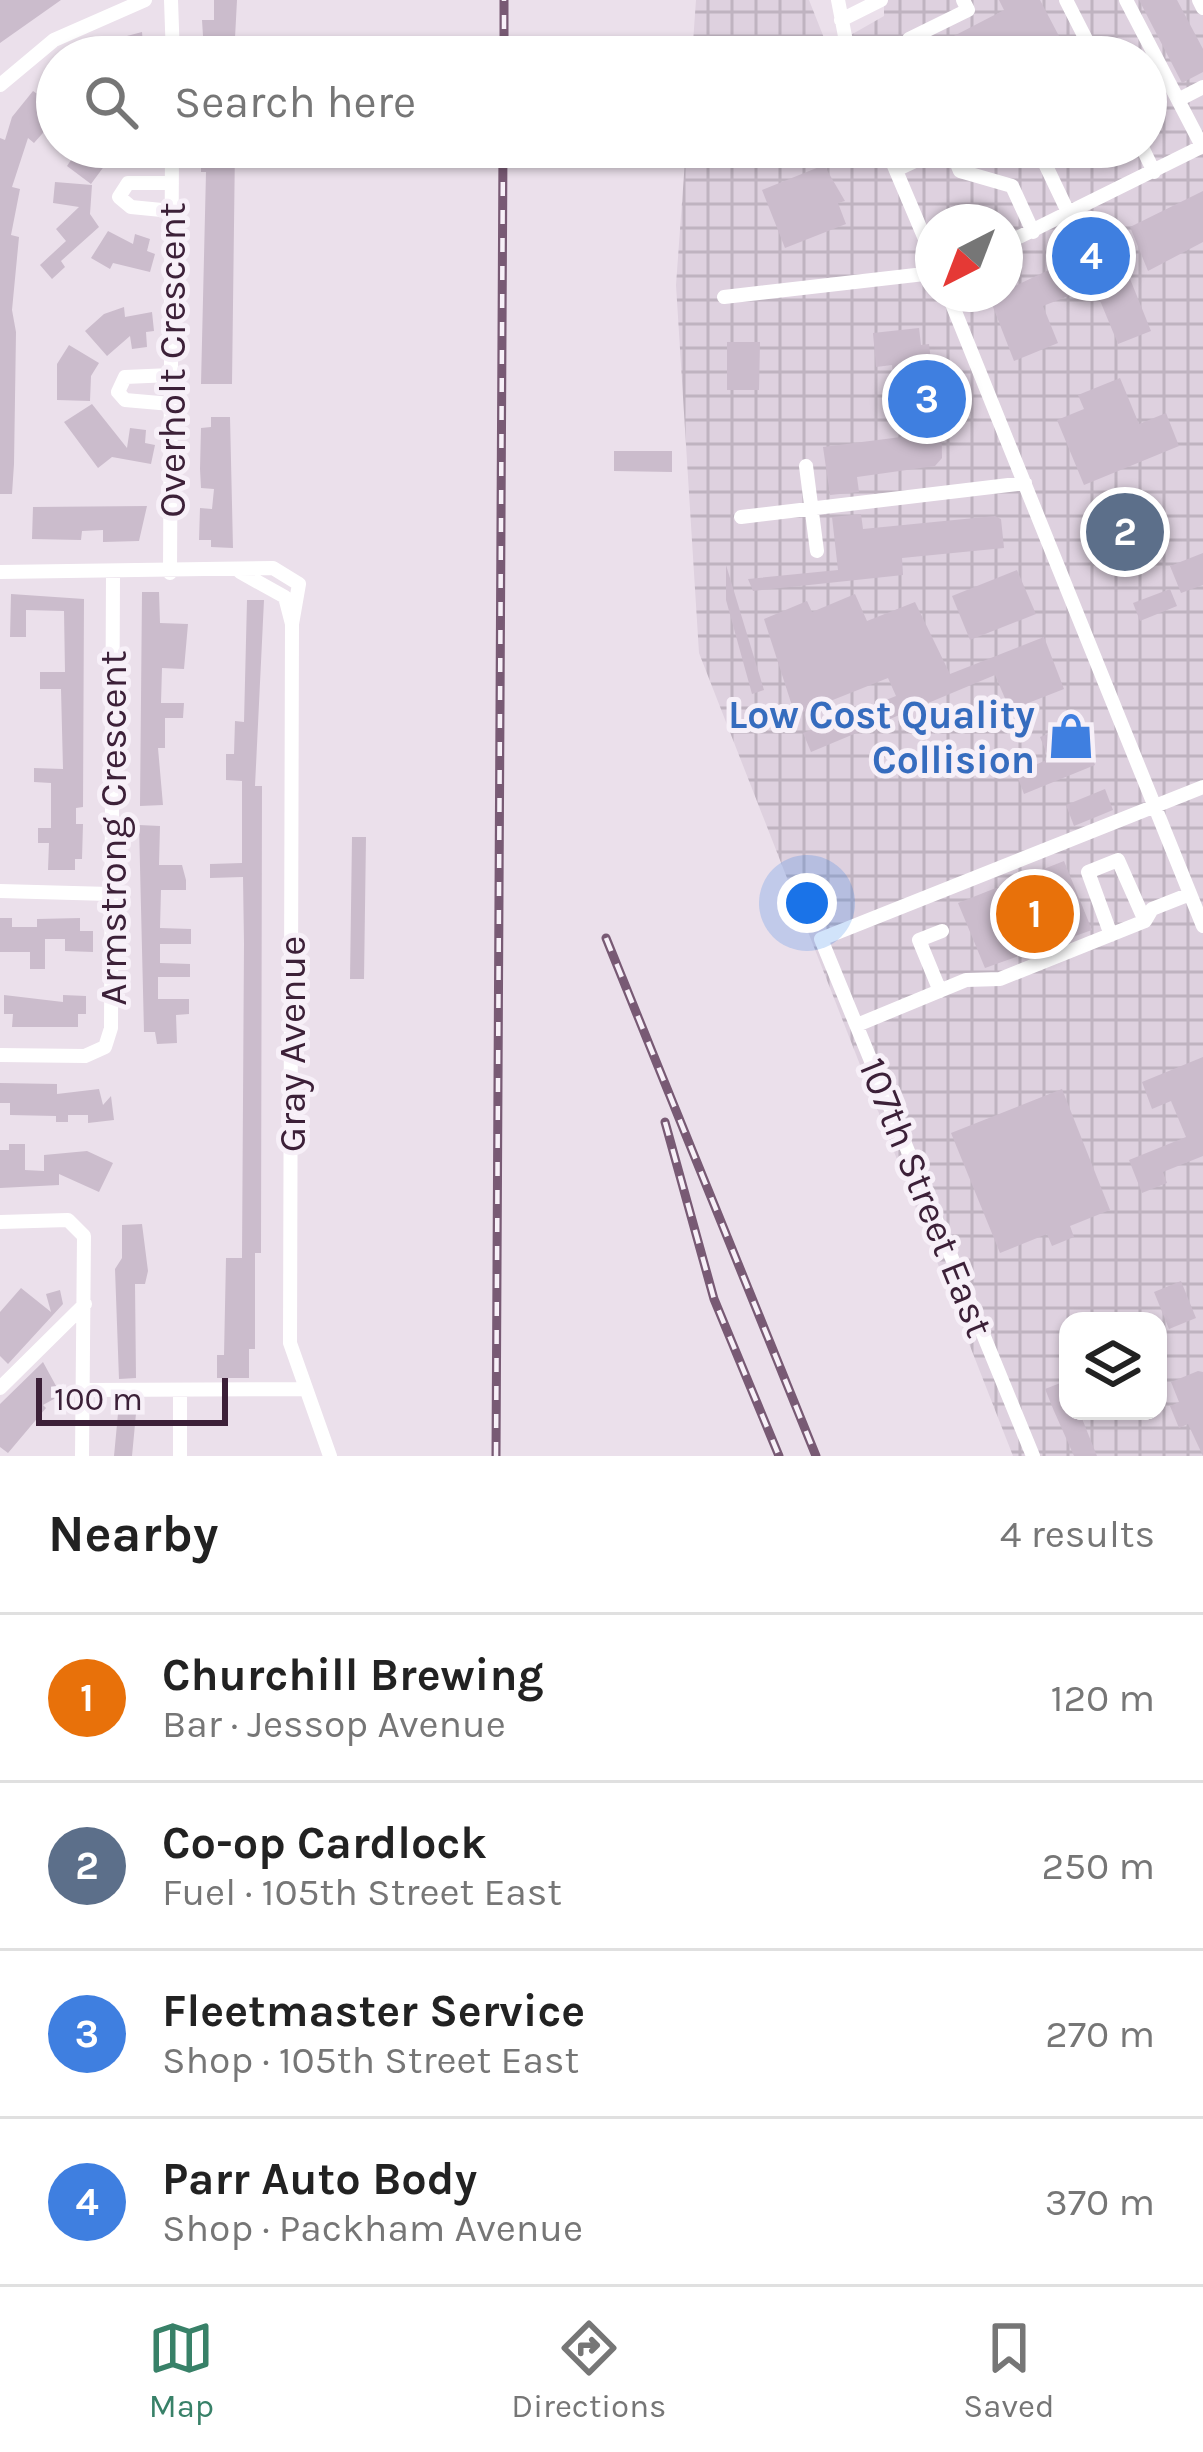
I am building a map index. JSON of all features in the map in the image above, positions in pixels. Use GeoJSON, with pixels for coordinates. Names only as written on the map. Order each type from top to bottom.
{"type":"FeatureCollection","features":[{"type":"Feature","properties":{"kind":"street"},"geometry":{"type":"LineString","coordinates":[[64,36],[146,0]]}},
{"type":"Feature","properties":{"kind":"street"},"geometry":{"type":"LineString","coordinates":[[171,0],[172,36]]}},
{"type":"Feature","properties":{"kind":"street"},"geometry":{"type":"LineString","coordinates":[[838,0],[844,36]]}},
{"type":"Feature","properties":{"kind":"street"},"geometry":{"type":"LineString","coordinates":[[841,20],[881,0]]}},
{"type":"Feature","properties":{"kind":"street"},"geometry":{"type":"LineString","coordinates":[[916,36],[968,10],[963,0]]}},
{"type":"Feature","properties":{"kind":"street"},"geometry":{"type":"LineString","coordinates":[[1066,0],[1084,36]]}},
{"type":"Feature","properties":{"kind":"street"},"geometry":{"type":"LineString","coordinates":[[1126,0],[1145,36]]}},
{"type":"Feature","properties":{"kind":"street"},"geometry":{"type":"LineString","coordinates":[[1199,0],[1203,8]]}},
{"type":"Feature","properties":{"kind":"street"},"geometry":{"type":"LineString","coordinates":[[0,85],[36,56]]}},
{"type":"Feature","properties":{"kind":"street"},"geometry":{"type":"LineString","coordinates":[[1167,79],[1203,146],[1167,165]]}},
{"type":"Feature","properties":{"kind":"street"},"geometry":{"type":"LineString","coordinates":[[1178,100],[1203,87]]}},
{"type":"Feature","properties":{"kind":"street","name":"Overholt Crescent"},"geometry":{"type":"LineString","coordinates":[[170,573],[172,168]]}},
{"type":"Feature","properties":{"kind":"street"},"geometry":{"type":"LineString","coordinates":[[900,168],[896,170],[915,215]]}},
{"type":"Feature","properties":{"kind":"street"},"geometry":{"type":"LineString","coordinates":[[958,168],[1012,186],[1033,232]]}},
{"type":"Feature","properties":{"kind":"street"},"geometry":{"type":"LineString","coordinates":[[1047,168],[1069,214]]}},
{"type":"Feature","properties":{"kind":"street"},"geometry":{"type":"LineString","coordinates":[[1152,168],[1154,172]]}},
{"type":"Feature","properties":{"kind":"street"},"geometry":{"type":"LineString","coordinates":[[1023,236],[1162,168]]}},
{"type":"Feature","properties":{"kind":"street"},"geometry":{"type":"LineString","coordinates":[[172,183],[128,183],[119,196],[130,207],[172,211]]}},
{"type":"Feature","properties":{"kind":"street"},"geometry":{"type":"LineString","coordinates":[[724,297],[915,275]]}},
{"type":"Feature","properties":{"kind":"street"},"geometry":{"type":"LineString","coordinates":[[955,312],[1203,926]]}},
{"type":"Feature","properties":{"kind":"street"},"geometry":{"type":"LineString","coordinates":[[171,375],[125,377],[118,392],[125,400],[171,404]]}},
{"type":"Feature","properties":{"kind":"street"},"geometry":{"type":"LineString","coordinates":[[806,466],[817,551]]}},
{"type":"Feature","properties":{"kind":"street"},"geometry":{"type":"LineString","coordinates":[[741,517],[1025,483]]}},
{"type":"Feature","properties":{"kind":"street"},"geometry":{"type":"LineString","coordinates":[[0,572],[170,573]]}},
{"type":"Feature","properties":{"kind":"street","name":"Gray Avenue"},"geometry":{"type":"LineString","coordinates":[[170,573],[240,572],[272,585],[285,597],[292,624],[290,1343],[302,1388],[330,1456]]}},
{"type":"Feature","properties":{"kind":"street","name":"Armstrong Crescent"},"geometry":{"type":"LineString","coordinates":[[0,1055],[85,1056],[105,1047],[111,1028],[113,574]]}},
{"type":"Feature","properties":{"kind":"street"},"geometry":{"type":"LineString","coordinates":[[1155,806],[1203,787]]}},
{"type":"Feature","properties":{"kind":"street","name":"107th Street East"},"geometry":{"type":"LineString","coordinates":[[1033,1456],[821,939],[1155,806]]}},
{"type":"Feature","properties":{"kind":"street"},"geometry":{"type":"LineString","coordinates":[[1111,935],[1088,872],[1118,860],[1145,921]]}},
{"type":"Feature","properties":{"kind":"street"},"geometry":{"type":"LineString","coordinates":[[0,891],[110,894]]}},
{"type":"Feature","properties":{"kind":"street"},"geometry":{"type":"LineString","coordinates":[[856,1025],[966,980],[1000,979],[1145,921],[1153,909],[1190,894]]}},
{"type":"Feature","properties":{"kind":"street"},"geometry":{"type":"LineString","coordinates":[[940,991],[919,940],[942,931]]}},
{"type":"Feature","properties":{"kind":"street"},"geometry":{"type":"LineString","coordinates":[[0,1222],[68,1220],[84,1236],[82,1456]]}},
{"type":"Feature","properties":{"kind":"street"},"geometry":{"type":"LineString","coordinates":[[0,1388],[85,1304]]}},
{"type":"Feature","properties":{"kind":"street"},"geometry":{"type":"LineString","coordinates":[[84,1390],[302,1388]]}},
{"type":"Feature","properties":{"kind":"street"},"geometry":{"type":"LineString","coordinates":[[179,1390],[180,1456]]}},
{"type":"Feature","properties":{"kind":"shaded area"},"geometry":{"type":"Polygon","coordinates":[[[696,0],[809,0],[823,36],[693,36],[696,0]]]}},
{"type":"Feature","properties":{"kind":"shaded area"},"geometry":{"type":"Polygon","coordinates":[[[884,0],[1203,0],[1203,1456],[1013,1456],[699,653],[676,285],[684,168],[1167,168],[1167,36],[849,36],[884,16],[884,0]]]}},
{"type":"Feature","properties":{"kind":"building"},"geometry":{"type":"Polygon","coordinates":[[[0,0],[61,0],[0,43],[0,0]]]}},
{"type":"Feature","properties":{"kind":"building"},"geometry":{"type":"Polygon","coordinates":[[[214,0],[237,0],[235,36],[203,36],[202,20],[214,20],[214,0]]]}},
{"type":"Feature","properties":{"kind":"building"},"geometry":{"type":"Polygon","coordinates":[[[999,0],[1040,0],[1059,36],[954,36],[1004,10],[999,0]]]}},
{"type":"Feature","properties":{"kind":"building"},"geometry":{"type":"Polygon","coordinates":[[[1139,0],[1177,0],[1203,49],[1203,72],[1182,83],[1167,54],[1167,36],[1158,36],[1139,0]]]}},
{"type":"Feature","properties":{"kind":"building"},"geometry":{"type":"Polygon","coordinates":[[[33,91],[36,141],[28,138],[12,187],[20,189],[11,235],[19,237],[12,310],[16,332],[14,464],[12,494],[0,494],[0,138],[5,140],[12,117],[33,91]]]}},
{"type":"Feature","properties":{"kind":"building"},"geometry":{"type":"Polygon","coordinates":[[[70,168],[103,168],[91,184],[70,168]]]}},
{"type":"Feature","properties":{"kind":"building"},"geometry":{"type":"Polygon","coordinates":[[[201,168],[235,168],[232,384],[201,384],[206,172],[201,168]]]}},
{"type":"Feature","properties":{"kind":"building"},"geometry":{"type":"Polygon","coordinates":[[[826,168],[845,201],[838,203],[846,224],[785,248],[762,190],[826,168]]]}},
{"type":"Feature","properties":{"kind":"building"},"geometry":{"type":"Polygon","coordinates":[[[55,182],[92,185],[90,214],[99,227],[61,261],[65,267],[52,279],[40,265],[66,241],[56,229],[79,207],[53,203],[55,182]]]}},
{"type":"Feature","properties":{"kind":"building"},"geometry":{"type":"Polygon","coordinates":[[[1203,191],[1203,242],[1148,271],[1130,227],[1203,191]]]}},
{"type":"Feature","properties":{"kind":"building"},"geometry":{"type":"Polygon","coordinates":[[[108,231],[133,244],[135,234],[150,239],[147,251],[155,254],[150,272],[113,263],[110,269],[91,258],[108,231]]]}},
{"type":"Feature","properties":{"kind":"building"},"geometry":{"type":"Polygon","coordinates":[[[1114,239],[1151,331],[1118,344],[1094,286],[1043,306],[1058,343],[1014,361],[995,312],[1023,312],[1023,282],[1114,239]]]}},
{"type":"Feature","properties":{"kind":"building"},"geometry":{"type":"Polygon","coordinates":[[[124,307],[125,317],[152,312],[154,331],[146,332],[147,347],[132,349],[130,336],[107,356],[85,331],[104,314],[124,307]]]}},
{"type":"Feature","properties":{"kind":"building"},"geometry":{"type":"Polygon","coordinates":[[[919,328],[921,345],[929,344],[931,361],[924,362],[927,387],[932,386],[935,404],[941,404],[942,458],[935,466],[857,477],[859,492],[830,495],[823,447],[901,437],[892,365],[876,367],[873,333],[919,328]]]}},
{"type":"Feature","properties":{"kind":"building"},"geometry":{"type":"Polygon","coordinates":[[[727,342],[760,342],[759,390],[727,390],[727,342]]]}},
{"type":"Feature","properties":{"kind":"building"},"geometry":{"type":"Polygon","coordinates":[[[69,345],[99,363],[91,376],[90,401],[57,400],[57,364],[69,345]]]}},
{"type":"Feature","properties":{"kind":"building"},"geometry":{"type":"Polygon","coordinates":[[[1120,378],[1139,424],[1166,413],[1179,446],[1084,485],[1057,420],[1084,409],[1078,395],[1120,378]]]}},
{"type":"Feature","properties":{"kind":"building"},"geometry":{"type":"Polygon","coordinates":[[[92,404],[127,448],[130,428],[146,430],[145,443],[155,445],[151,464],[112,457],[98,468],[64,422],[92,404]]]}},
{"type":"Feature","properties":{"kind":"building"},"geometry":{"type":"Polygon","coordinates":[[[211,417],[230,417],[233,548],[211,547],[211,540],[199,540],[200,508],[212,509],[214,489],[201,488],[200,469],[201,428],[211,427],[211,417]]]}},
{"type":"Feature","properties":{"kind":"building"},"geometry":{"type":"Polygon","coordinates":[[[614,451],[672,451],[672,472],[614,471],[614,451]]]}},
{"type":"Feature","properties":{"kind":"building"},"geometry":{"type":"Polygon","coordinates":[[[147,506],[139,541],[103,542],[103,530],[82,531],[81,540],[32,539],[33,507],[147,506]]]}},
{"type":"Feature","properties":{"kind":"building"},"geometry":{"type":"Polygon","coordinates":[[[861,514],[863,529],[995,516],[1001,519],[1004,548],[902,558],[903,575],[753,591],[748,579],[838,570],[832,517],[861,514]]]}},
{"type":"Feature","properties":{"kind":"building"},"geometry":{"type":"Polygon","coordinates":[[[1203,553],[1203,585],[1181,593],[1170,566],[1203,553]]]}},
{"type":"Feature","properties":{"kind":"building"},"geometry":{"type":"Polygon","coordinates":[[[726,565],[764,690],[752,694],[726,600],[726,565]]]}},
{"type":"Feature","properties":{"kind":"building"},"geometry":{"type":"Polygon","coordinates":[[[1017,570],[1036,614],[970,640],[952,596],[1017,570]]]}},
{"type":"Feature","properties":{"kind":"building"},"geometry":{"type":"Polygon","coordinates":[[[1170,589],[1177,606],[1140,621],[1133,603],[1170,589]]]}},
{"type":"Feature","properties":{"kind":"building"},"geometry":{"type":"Polygon","coordinates":[[[142,592],[159,592],[160,623],[188,624],[184,669],[162,668],[161,703],[184,703],[183,718],[165,718],[165,748],[158,748],[163,805],[140,806],[142,592]]]}},
{"type":"Feature","properties":{"kind":"building"},"geometry":{"type":"Polygon","coordinates":[[[11,594],[84,599],[83,807],[76,808],[76,824],[83,824],[82,859],[75,859],[75,870],[48,870],[49,843],[38,843],[38,828],[51,828],[51,783],[34,782],[34,768],[63,769],[61,689],[40,689],[40,672],[65,672],[64,611],[26,610],[26,637],[10,637],[11,594]]]}},
{"type":"Feature","properties":{"kind":"building"},"geometry":{"type":"Polygon","coordinates":[[[855,594],[867,621],[915,602],[950,674],[1044,637],[1064,689],[1010,710],[995,675],[811,752],[803,733],[896,696],[888,678],[795,715],[764,619],[807,601],[812,612],[855,594]]]}},
{"type":"Feature","properties":{"kind":"building"},"geometry":{"type":"Polygon","coordinates":[[[247,600],[264,600],[255,786],[262,786],[261,1253],[255,1253],[255,1349],[249,1349],[249,1378],[217,1378],[217,1355],[224,1355],[226,1258],[242,1258],[244,944],[243,877],[210,878],[210,864],[242,863],[242,781],[226,780],[226,754],[234,754],[235,721],[244,722],[247,600]]]}},
{"type":"Feature","properties":{"kind":"building"},"geometry":{"type":"Polygon","coordinates":[[[1078,722],[1095,765],[1024,794],[1016,773],[1049,759],[1040,737],[1078,722]]]}},
{"type":"Feature","properties":{"kind":"building"},"geometry":{"type":"Polygon","coordinates":[[[1105,789],[1113,810],[1074,826],[1066,805],[1105,789]]]}},
{"type":"Feature","properties":{"kind":"building"},"geometry":{"type":"Polygon","coordinates":[[[139,825],[160,826],[159,865],[182,865],[186,880],[186,890],[161,890],[160,928],[191,929],[191,944],[160,944],[160,963],[190,964],[190,977],[158,977],[158,999],[189,999],[189,1014],[176,1015],[177,1043],[157,1044],[155,1032],[144,1032],[139,825]]]}},
{"type":"Feature","properties":{"kind":"building"},"geometry":{"type":"Polygon","coordinates":[[[352,837],[366,837],[364,979],[350,979],[352,837]]]}},
{"type":"Feature","properties":{"kind":"building"},"geometry":{"type":"Polygon","coordinates":[[[1064,861],[1092,930],[985,968],[958,903],[1064,861]]]}},
{"type":"Feature","properties":{"kind":"building"},"geometry":{"type":"Polygon","coordinates":[[[0,918],[12,918],[12,927],[37,927],[37,919],[80,918],[80,931],[93,931],[93,952],[65,951],[65,939],[45,939],[45,969],[30,969],[30,952],[0,952],[0,918]]]}},
{"type":"Feature","properties":{"kind":"building"},"geometry":{"type":"Polygon","coordinates":[[[4,995],[63,1002],[63,995],[86,996],[86,1014],[78,1014],[78,1027],[12,1027],[13,1014],[4,1014],[4,995]]]}},
{"type":"Feature","properties":{"kind":"building"},"geometry":{"type":"Polygon","coordinates":[[[1203,1057],[1203,1156],[1163,1172],[1167,1183],[1142,1193],[1129,1160],[1186,1137],[1171,1101],[1152,1109],[1142,1082],[1203,1057]]]}},
{"type":"Feature","properties":{"kind":"building"},"geometry":{"type":"Polygon","coordinates":[[[0,1083],[57,1084],[57,1094],[99,1089],[103,1105],[111,1096],[114,1120],[88,1123],[88,1115],[68,1115],[68,1122],[56,1122],[56,1116],[10,1115],[10,1103],[0,1103],[0,1083]]]}},
{"type":"Feature","properties":{"kind":"building"},"geometry":{"type":"Polygon","coordinates":[[[1062,1089],[1110,1210],[1070,1226],[1074,1237],[1052,1246],[1047,1234],[1000,1253],[951,1133],[1062,1089]]]}},
{"type":"Feature","properties":{"kind":"building"},"geometry":{"type":"Polygon","coordinates":[[[9,1144],[25,1144],[25,1170],[44,1171],[44,1155],[87,1151],[113,1163],[99,1192],[59,1174],[59,1185],[0,1188],[0,1150],[9,1150],[9,1144]]]}},
{"type":"Feature","properties":{"kind":"building"},"geometry":{"type":"Polygon","coordinates":[[[142,1224],[148,1271],[145,1284],[135,1284],[136,1378],[119,1379],[115,1269],[122,1258],[122,1225],[142,1224]]]}},
{"type":"Feature","properties":{"kind":"building"},"geometry":{"type":"Polygon","coordinates":[[[1181,1281],[1196,1318],[1169,1329],[1167,1312],[1162,1312],[1154,1292],[1181,1281]]]}},
{"type":"Feature","properties":{"kind":"building"},"geometry":{"type":"Polygon","coordinates":[[[21,1288],[51,1312],[46,1294],[60,1290],[63,1304],[8,1364],[0,1356],[0,1312],[21,1288]]]}},
{"type":"Feature","properties":{"kind":"building"},"geometry":{"type":"Polygon","coordinates":[[[43,1362],[61,1395],[43,1405],[46,1408],[8,1453],[0,1447],[0,1404],[43,1362]]]}},
{"type":"Feature","properties":{"kind":"building"},"geometry":{"type":"Polygon","coordinates":[[[1203,1372],[1203,1456],[1188,1424],[1179,1428],[1170,1406],[1179,1402],[1171,1382],[1203,1372]]]}},
{"type":"Feature","properties":{"kind":"building"},"geometry":{"type":"Polygon","coordinates":[[[1059,1384],[1059,1420],[1083,1420],[1097,1456],[1074,1456],[1045,1389],[1059,1384]]]}},
{"type":"Feature","properties":{"kind":"building"},"geometry":{"type":"Polygon","coordinates":[[[119,1403],[137,1403],[132,1456],[114,1456],[119,1403]]]}},
{"type":"Feature","properties":{"kind":"railway"},"geometry":{"type":"LineString","coordinates":[[504,0],[504,36]]}},
{"type":"Feature","properties":{"kind":"railway"},"geometry":{"type":"LineString","coordinates":[[496,1456],[503,168]]}},
{"type":"Feature","properties":{"kind":"railway"},"geometry":{"type":"LineString","coordinates":[[606,938],[816,1456]]}},
{"type":"Feature","properties":{"kind":"railway"},"geometry":{"type":"LineString","coordinates":[[665,1122],[714,1299],[779,1456]]}},
{"type":"Feature","properties":{"kind":"place","name":"Parr Auto Body"},"geometry":{"type":"Point","coordinates":[1091,256]}},
{"type":"Feature","properties":{"kind":"place","name":"Fleetmaster Service"},"geometry":{"type":"Point","coordinates":[927,399]}},
{"type":"Feature","properties":{"kind":"place","name":"Co-op Cardlock"},"geometry":{"type":"Point","coordinates":[1125,532]}},
{"type":"Feature","properties":{"kind":"place","name":"Low Cost Quality Collision"},"geometry":{"type":"Point","coordinates":[1071,736]}},
{"type":"Feature","properties":{"kind":"place","name":"Churchill Brewing"},"geometry":{"type":"Point","coordinates":[1035,914]}}]}
